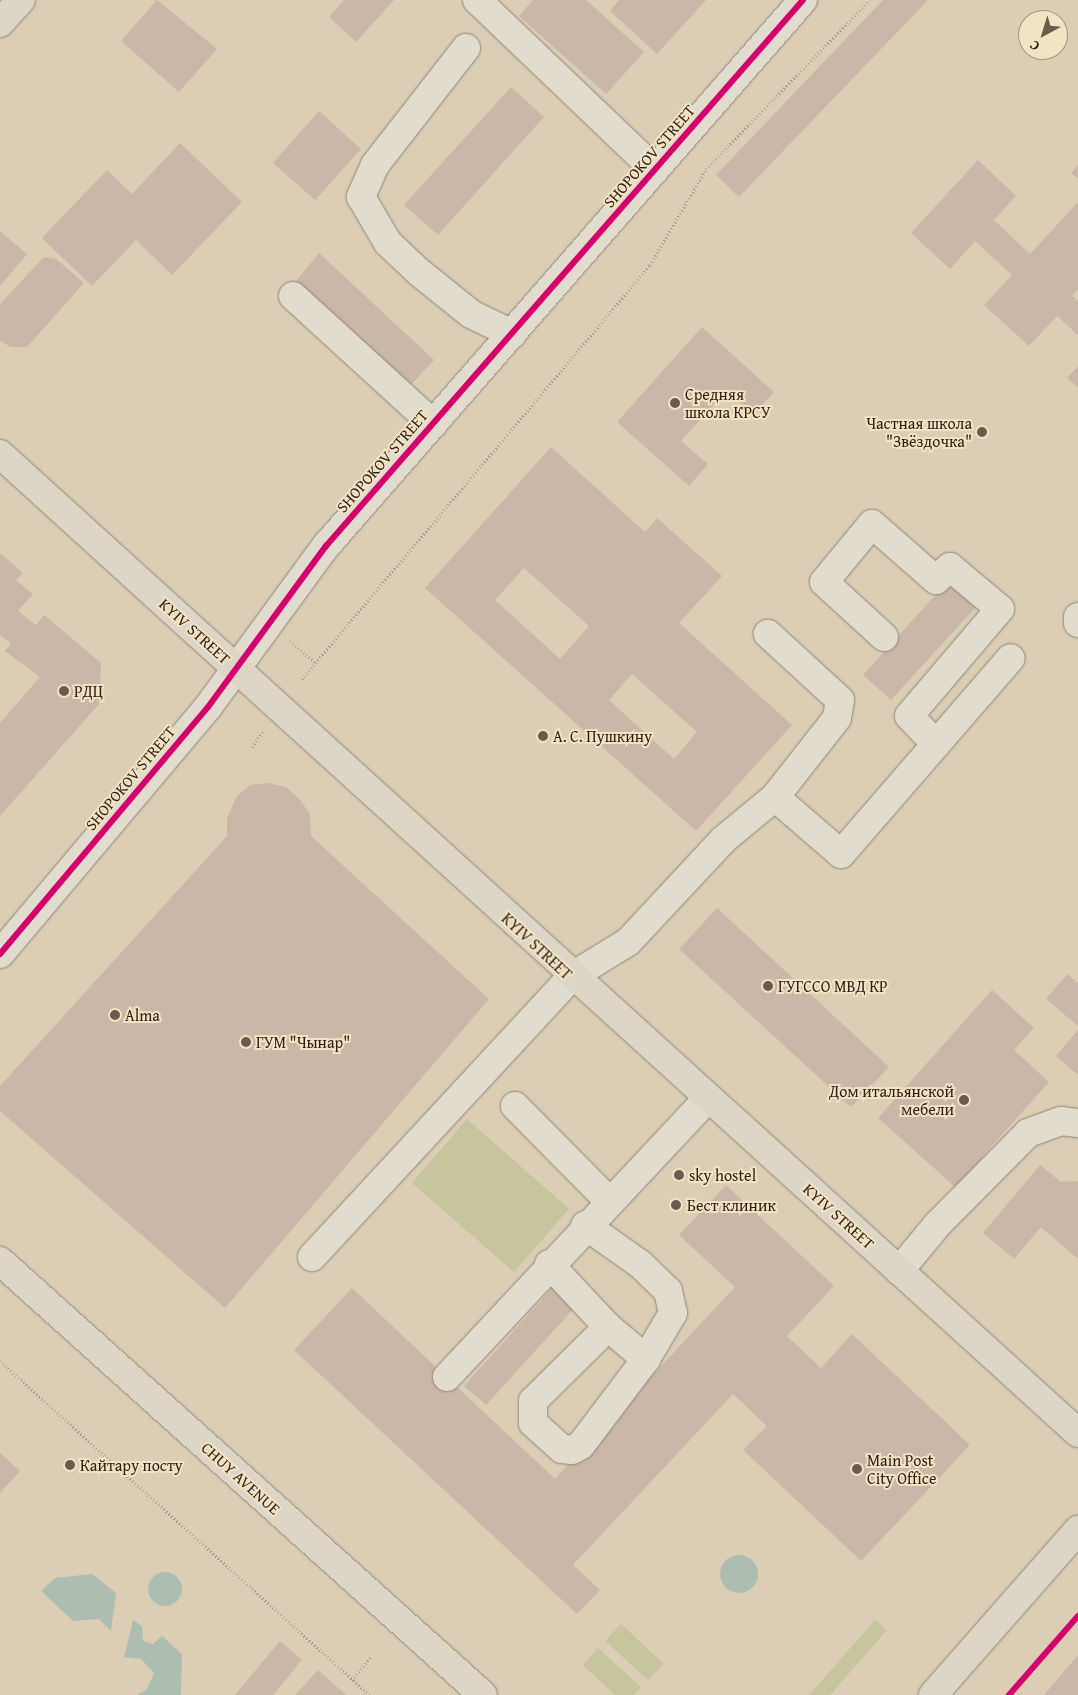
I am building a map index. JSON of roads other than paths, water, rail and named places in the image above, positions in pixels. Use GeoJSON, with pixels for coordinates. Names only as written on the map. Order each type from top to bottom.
{"type":"FeatureCollection","features":[{"type":"Feature","properties":{"kind":"main road"},"geometry":{"type":"LineString","coordinates":[[0,23],[21,0]]}},
{"type":"Feature","properties":{"kind":"main road","name":"KYIV STREET"},"geometry":{"type":"LineString","coordinates":[[0,454],[571,977],[708,1098],[1078,1433]]}},
{"type":"Feature","properties":{"kind":"main road","name":"CHUY AVENUE"},"geometry":{"type":"LineString","coordinates":[[0,1261],[482,1695]]}},
{"type":"Feature","properties":{"kind":"main road"},"geometry":{"type":"LineString","coordinates":[[933,1695],[1078,1530]]}},
{"type":"Feature","properties":{"kind":"street"},"geometry":{"type":"LineString","coordinates":[[477,0],[500,11],[655,170]]}},
{"type":"Feature","properties":{"kind":"street","name":"SHOPOKOV STREET"},"geometry":{"type":"LineString","coordinates":[[0,954],[208,707],[326,546],[803,0]]}},
{"type":"Feature","properties":{"kind":"street"},"geometry":{"type":"LineString","coordinates":[[466,48],[375,165],[361,197],[388,243],[420,273],[471,314],[512,334]]}},
{"type":"Feature","properties":{"kind":"street"},"geometry":{"type":"LineString","coordinates":[[293,296],[433,424]]}},
{"type":"Feature","properties":{"kind":"street"},"geometry":{"type":"LineString","coordinates":[[884,637],[824,582],[872,524],[936,580],[950,567],[1000,609],[909,716],[936,744]]}},
{"type":"Feature","properties":{"kind":"street"},"geometry":{"type":"LineString","coordinates":[[1078,617],[1078,623]]}},
{"type":"Feature","properties":{"kind":"street"},"geometry":{"type":"LineString","coordinates":[[312,1257],[571,977],[628,942],[723,840],[775,797],[837,718],[840,700],[768,634]]}},
{"type":"Feature","properties":{"kind":"street"},"geometry":{"type":"LineString","coordinates":[[775,797],[841,854],[1011,658]]}},
{"type":"Feature","properties":{"kind":"street"},"geometry":{"type":"LineString","coordinates":[[447,1377],[608,1200],[708,1098]]}},
{"type":"Feature","properties":{"kind":"street"},"geometry":{"type":"LineString","coordinates":[[515,1106],[608,1200]]}},
{"type":"Feature","properties":{"kind":"street"},"geometry":{"type":"LineString","coordinates":[[899,1271],[937,1225],[1028,1133],[1061,1121],[1078,1123]]}},
{"type":"Feature","properties":{"kind":"street"},"geometry":{"type":"LineString","coordinates":[[586,1225],[640,1264],[668,1292],[673,1313],[646,1359],[581,1445],[562,1449],[533,1423],[533,1402],[608,1327]]}},
{"type":"Feature","properties":{"kind":"street"},"geometry":{"type":"LineString","coordinates":[[549,1264],[608,1327],[646,1359]]}},
{"type":"Feature","properties":{"kind":"place","name":"Средняя школа КРСУ"},"geometry":{"type":"Point","coordinates":[675,403]}},
{"type":"Feature","properties":{"kind":"place","name":"Частная школа \"Звёздочка\""},"geometry":{"type":"Point","coordinates":[982,432]}},
{"type":"Feature","properties":{"kind":"place","name":"РДЦ"},"geometry":{"type":"Point","coordinates":[64,691]}},
{"type":"Feature","properties":{"kind":"place","name":"А. С. Пушкину"},"geometry":{"type":"Point","coordinates":[543,736]}},
{"type":"Feature","properties":{"kind":"place","name":"ГУГССО МВД КР"},"geometry":{"type":"Point","coordinates":[768,986]}},
{"type":"Feature","properties":{"kind":"place","name":"Alma"},"geometry":{"type":"Point","coordinates":[115,1015]}},
{"type":"Feature","properties":{"kind":"place","name":"ГУМ \"Чынар\""},"geometry":{"type":"Point","coordinates":[246,1042]}},
{"type":"Feature","properties":{"kind":"place","name":"Дом итальянской мебели"},"geometry":{"type":"Point","coordinates":[964,1100]}},
{"type":"Feature","properties":{"kind":"place","name":"sky hostel"},"geometry":{"type":"Point","coordinates":[679,1175]}},
{"type":"Feature","properties":{"kind":"place","name":"Бест клиник"},"geometry":{"type":"Point","coordinates":[676,1205]}},
{"type":"Feature","properties":{"kind":"place","name":"Кайтару посту"},"geometry":{"type":"Point","coordinates":[70,1465]}},
{"type":"Feature","properties":{"kind":"place","name":"Main Post City Office"},"geometry":{"type":"Point","coordinates":[857,1469]}}]}
